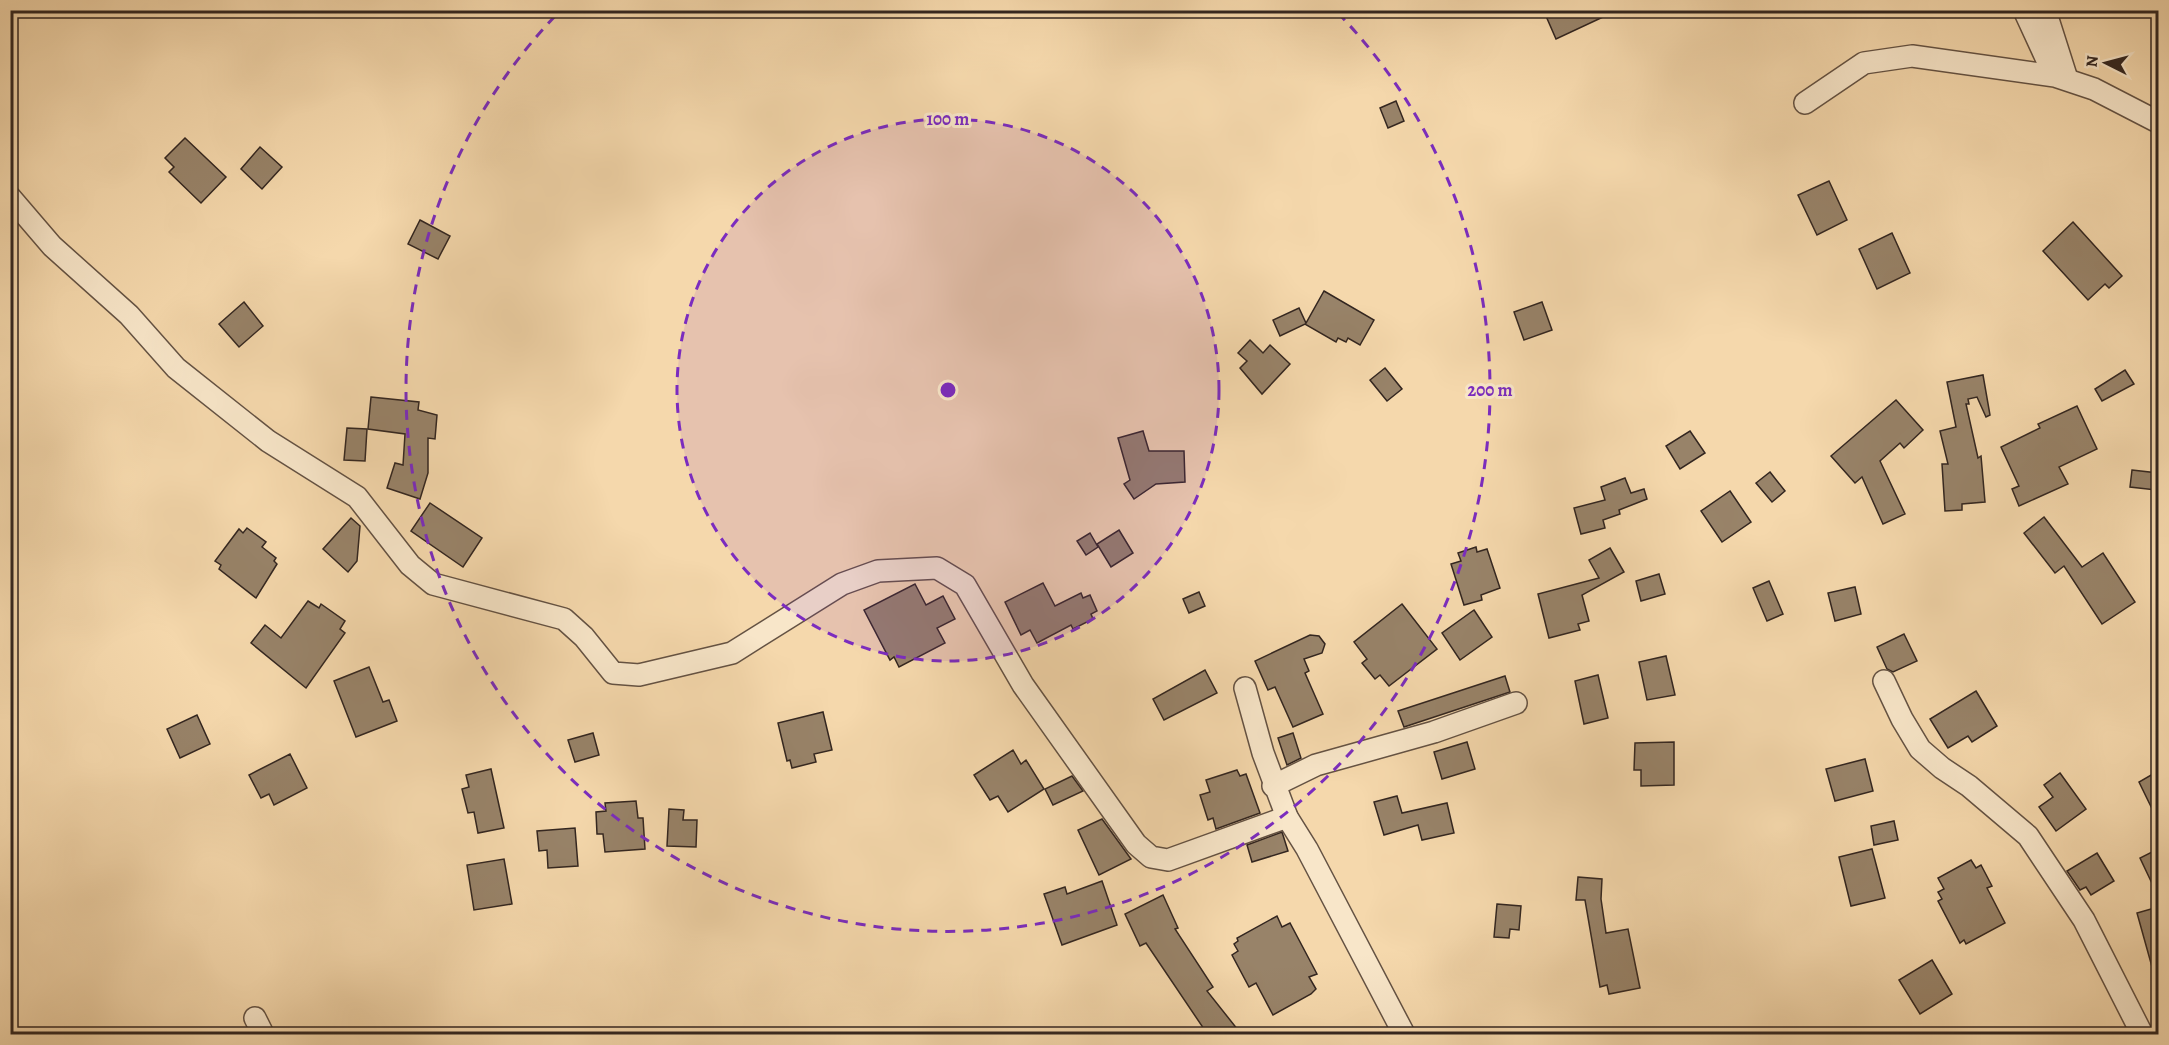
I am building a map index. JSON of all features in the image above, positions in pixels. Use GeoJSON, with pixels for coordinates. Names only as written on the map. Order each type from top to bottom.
{"type":"FeatureCollection","features":[{"type":"Feature","properties":{"kind":"street"},"geometry":{"type":"LineString","coordinates":[[2024,10],[2061,78]]}},
{"type":"Feature","properties":{"kind":"street"},"geometry":{"type":"LineString","coordinates":[[2045,10],[2061,78]]}},
{"type":"Feature","properties":{"kind":"street"},"geometry":{"type":"LineString","coordinates":[[1805,103],[1864,63],[1912,56],[2061,78],[2094,88],[2158,122]]}},
{"type":"Feature","properties":{"kind":"street"},"geometry":{"type":"LineString","coordinates":[[10,197],[52,246],[129,315],[176,368],[268,441],[357,497],[410,565],[433,584],[564,619],[584,637],[613,673],[639,675],[732,653],[842,584],[878,572],[937,568],[965,585],[1023,685],[1136,844],[1150,857],[1168,860],[1287,817]]}},
{"type":"Feature","properties":{"kind":"street"},"geometry":{"type":"LineString","coordinates":[[1884,681],[1902,719],[1920,748],[1942,768],[1977,792],[2028,836],[2084,920],[2142,1035]]}},
{"type":"Feature","properties":{"kind":"street"},"geometry":{"type":"LineString","coordinates":[[1245,688],[1273,786],[1287,817],[1307,849],[1359,951],[1402,1026],[1404,1035]]}},
{"type":"Feature","properties":{"kind":"street"},"geometry":{"type":"LineString","coordinates":[[1273,786],[1316,765],[1434,732],[1516,703]]}},
{"type":"Feature","properties":{"kind":"building"},"geometry":{"type":"Polygon","coordinates":[[[1559,10],[1618,10],[1556,39],[1546,16],[1559,10]]]}},
{"type":"Feature","properties":{"kind":"building"},"geometry":{"type":"Polygon","coordinates":[[[1396,101],[1404,121],[1388,128],[1380,108],[1396,101]]]}},
{"type":"Feature","properties":{"kind":"building"},"geometry":{"type":"Polygon","coordinates":[[[185,138],[226,177],[201,203],[169,172],[174,167],[165,158],[185,138]]]}},
{"type":"Feature","properties":{"kind":"building"},"geometry":{"type":"Polygon","coordinates":[[[260,147],[282,167],[262,189],[241,169],[260,147]]]}},
{"type":"Feature","properties":{"kind":"building"},"geometry":{"type":"Polygon","coordinates":[[[1829,181],[1847,220],[1817,235],[1798,195],[1829,181]]]}},
{"type":"Feature","properties":{"kind":"building"},"geometry":{"type":"Polygon","coordinates":[[[420,220],[450,236],[438,259],[408,244],[420,220]]]}},
{"type":"Feature","properties":{"kind":"building"},"geometry":{"type":"Polygon","coordinates":[[[2073,222],[2122,276],[2109,288],[2105,284],[2088,300],[2043,251],[2073,222]]]}},
{"type":"Feature","properties":{"kind":"building"},"geometry":{"type":"Polygon","coordinates":[[[1892,233],[1910,273],[1877,289],[1859,249],[1892,233]]]}},
{"type":"Feature","properties":{"kind":"building"},"geometry":{"type":"Polygon","coordinates":[[[1324,291],[1374,320],[1360,345],[1348,338],[1346,342],[1338,338],[1336,342],[1305,324],[1280,336],[1273,320],[1299,308],[1306,323],[1324,291]]]}},
{"type":"Feature","properties":{"kind":"building"},"geometry":{"type":"Polygon","coordinates":[[[244,302],[263,326],[239,347],[219,324],[244,302]]]}},
{"type":"Feature","properties":{"kind":"building"},"geometry":{"type":"Polygon","coordinates":[[[1542,302],[1552,330],[1524,340],[1514,312],[1542,302]]]}},
{"type":"Feature","properties":{"kind":"building"},"geometry":{"type":"Polygon","coordinates":[[[1250,340],[1263,353],[1270,345],[1290,364],[1262,394],[1240,368],[1247,361],[1238,353],[1250,340]]]}},
{"type":"Feature","properties":{"kind":"building"},"geometry":{"type":"Polygon","coordinates":[[[1385,368],[1402,389],[1387,401],[1370,380],[1385,368]]]}},
{"type":"Feature","properties":{"kind":"building"},"geometry":{"type":"Polygon","coordinates":[[[2125,370],[2134,384],[2102,401],[2095,389],[2125,370]]]}},
{"type":"Feature","properties":{"kind":"building"},"geometry":{"type":"Polygon","coordinates":[[[1983,375],[1990,415],[1986,417],[1977,397],[1968,399],[1969,404],[1966,404],[1978,458],[1981,456],[1985,502],[1962,504],[1962,510],[1945,511],[1942,464],[1948,464],[1940,431],[1956,427],[1947,382],[1983,375]]]}},
{"type":"Feature","properties":{"kind":"building"},"geometry":{"type":"Polygon","coordinates":[[[371,397],[419,402],[418,410],[437,415],[435,439],[428,438],[428,473],[420,499],[387,488],[395,463],[403,465],[405,434],[368,429],[371,397]]]}},
{"type":"Feature","properties":{"kind":"building"},"geometry":{"type":"Polygon","coordinates":[[[1896,400],[1923,430],[1904,448],[1900,443],[1880,461],[1905,514],[1883,524],[1862,477],[1855,483],[1831,456],[1896,400]]]}},
{"type":"Feature","properties":{"kind":"building"},"geometry":{"type":"Polygon","coordinates":[[[2077,406],[2097,449],[2059,467],[2068,484],[2019,506],[2012,489],[2019,486],[2001,447],[2040,428],[2038,424],[2077,406]]]}},
{"type":"Feature","properties":{"kind":"building"},"geometry":{"type":"Polygon","coordinates":[[[347,428],[367,429],[365,461],[344,460],[347,428]]]}},
{"type":"Feature","properties":{"kind":"building"},"geometry":{"type":"Polygon","coordinates":[[[1143,431],[1149,451],[1184,451],[1185,482],[1156,484],[1134,499],[1124,484],[1130,480],[1118,438],[1143,431]]]}},
{"type":"Feature","properties":{"kind":"building"},"geometry":{"type":"Polygon","coordinates":[[[1690,431],[1705,453],[1680,469],[1666,446],[1690,431]]]}},
{"type":"Feature","properties":{"kind":"building"},"geometry":{"type":"Polygon","coordinates":[[[2132,470],[2158,473],[2156,490],[2130,487],[2132,470]]]}},
{"type":"Feature","properties":{"kind":"building"},"geometry":{"type":"Polygon","coordinates":[[[1770,472],[1785,491],[1772,502],[1756,483],[1770,472]]]}},
{"type":"Feature","properties":{"kind":"building"},"geometry":{"type":"Polygon","coordinates":[[[1625,478],[1631,493],[1644,489],[1647,499],[1619,510],[1620,514],[1603,520],[1605,528],[1581,534],[1574,508],[1605,500],[1601,487],[1625,478]]]}},
{"type":"Feature","properties":{"kind":"building"},"geometry":{"type":"Polygon","coordinates":[[[1730,491],[1751,522],[1722,542],[1701,511],[1730,491]]]}},
{"type":"Feature","properties":{"kind":"building"},"geometry":{"type":"Polygon","coordinates":[[[430,503],[482,538],[463,567],[411,531],[430,503]]]}},
{"type":"Feature","properties":{"kind":"building"},"geometry":{"type":"Polygon","coordinates":[[[2044,517],[2082,567],[2103,553],[2135,602],[2102,624],[2064,566],[2055,573],[2024,533],[2044,517]]]}},
{"type":"Feature","properties":{"kind":"building"},"geometry":{"type":"Polygon","coordinates":[[[351,518],[360,526],[357,561],[348,572],[323,549],[351,518]]]}},
{"type":"Feature","properties":{"kind":"building"},"geometry":{"type":"Polygon","coordinates":[[[247,528],[266,542],[262,547],[276,558],[274,561],[277,564],[256,598],[219,569],[221,565],[215,561],[239,529],[243,533],[247,528]]]}},
{"type":"Feature","properties":{"kind":"building"},"geometry":{"type":"Polygon","coordinates":[[[1119,530],[1133,553],[1111,567],[1097,544],[1119,530]]]}},
{"type":"Feature","properties":{"kind":"building"},"geometry":{"type":"Polygon","coordinates":[[[1090,533],[1098,547],[1086,555],[1077,541],[1090,533]]]}},
{"type":"Feature","properties":{"kind":"building"},"geometry":{"type":"Polygon","coordinates":[[[1476,547],[1477,552],[1487,549],[1500,588],[1481,595],[1482,600],[1464,605],[1451,564],[1461,561],[1458,553],[1476,547]]]}},
{"type":"Feature","properties":{"kind":"building"},"geometry":{"type":"Polygon","coordinates":[[[1610,548],[1624,572],[1582,595],[1589,621],[1578,624],[1580,630],[1549,638],[1538,594],[1599,578],[1589,560],[1610,548]]]}},
{"type":"Feature","properties":{"kind":"building"},"geometry":{"type":"Polygon","coordinates":[[[1659,574],[1665,594],[1641,601],[1636,581],[1659,574]]]}},
{"type":"Feature","properties":{"kind":"building"},"geometry":{"type":"Polygon","coordinates":[[[1769,581],[1783,614],[1767,621],[1753,588],[1769,581]]]}},
{"type":"Feature","properties":{"kind":"building"},"geometry":{"type":"Polygon","coordinates":[[[1043,583],[1055,606],[1081,593],[1083,598],[1090,595],[1097,611],[1091,614],[1093,619],[1073,629],[1071,625],[1037,643],[1030,630],[1021,635],[1005,602],[1043,583]]]}},
{"type":"Feature","properties":{"kind":"building"},"geometry":{"type":"Polygon","coordinates":[[[915,584],[926,605],[943,596],[955,619],[937,628],[945,643],[899,667],[894,657],[890,660],[864,610],[915,584]]]}},
{"type":"Feature","properties":{"kind":"building"},"geometry":{"type":"Polygon","coordinates":[[[1855,587],[1861,614],[1835,621],[1828,593],[1855,587]]]}},
{"type":"Feature","properties":{"kind":"building"},"geometry":{"type":"Polygon","coordinates":[[[1199,592],[1205,606],[1189,613],[1183,599],[1199,592]]]}},
{"type":"Feature","properties":{"kind":"building"},"geometry":{"type":"Polygon","coordinates":[[[308,601],[319,608],[321,604],[345,621],[340,629],[345,633],[306,688],[251,643],[265,625],[281,638],[308,601]]]}},
{"type":"Feature","properties":{"kind":"building"},"geometry":{"type":"Polygon","coordinates":[[[1402,604],[1437,649],[1389,686],[1380,675],[1375,679],[1362,663],[1367,659],[1354,642],[1402,604]]]}},
{"type":"Feature","properties":{"kind":"building"},"geometry":{"type":"Polygon","coordinates":[[[1474,610],[1492,637],[1460,660],[1442,633],[1474,610]]]}},
{"type":"Feature","properties":{"kind":"building"},"geometry":{"type":"Polygon","coordinates":[[[1904,634],[1917,661],[1893,672],[1887,669],[1877,647],[1904,634]]]}},
{"type":"Feature","properties":{"kind":"building"},"geometry":{"type":"Polygon","coordinates":[[[1310,635],[1319,636],[1325,644],[1322,653],[1304,659],[1309,671],[1305,673],[1323,714],[1293,727],[1275,687],[1268,690],[1255,661],[1310,635]]]}},
{"type":"Feature","properties":{"kind":"building"},"geometry":{"type":"Polygon","coordinates":[[[1666,656],[1675,695],[1647,700],[1639,662],[1666,656]]]}},
{"type":"Feature","properties":{"kind":"building"},"geometry":{"type":"Polygon","coordinates":[[[369,667],[383,702],[389,700],[397,721],[356,737],[334,681],[369,667]]]}},
{"type":"Feature","properties":{"kind":"building"},"geometry":{"type":"Polygon","coordinates":[[[1205,670],[1217,693],[1164,720],[1153,699],[1205,670]]]}},
{"type":"Feature","properties":{"kind":"building"},"geometry":{"type":"Polygon","coordinates":[[[1598,675],[1608,718],[1584,724],[1575,681],[1598,675]]]}},
{"type":"Feature","properties":{"kind":"building"},"geometry":{"type":"Polygon","coordinates":[[[1505,676],[1510,692],[1404,727],[1398,711],[1505,676]]]}},
{"type":"Feature","properties":{"kind":"building"},"geometry":{"type":"Polygon","coordinates":[[[1976,691],[1997,726],[1972,742],[1968,736],[1948,748],[1930,719],[1976,691]]]}},
{"type":"Feature","properties":{"kind":"building"},"geometry":{"type":"Polygon","coordinates":[[[823,712],[832,750],[814,754],[816,762],[792,768],[790,760],[787,761],[778,723],[823,712]]]}},
{"type":"Feature","properties":{"kind":"building"},"geometry":{"type":"Polygon","coordinates":[[[197,715],[210,744],[180,758],[167,729],[197,715]]]}},
{"type":"Feature","properties":{"kind":"building"},"geometry":{"type":"Polygon","coordinates":[[[593,733],[599,755],[575,762],[568,740],[593,733]]]}},
{"type":"Feature","properties":{"kind":"building"},"geometry":{"type":"Polygon","coordinates":[[[1293,733],[1301,758],[1287,765],[1278,738],[1293,733]]]}},
{"type":"Feature","properties":{"kind":"building"},"geometry":{"type":"Polygon","coordinates":[[[1467,742],[1475,769],[1442,779],[1434,752],[1467,742]]]}},
{"type":"Feature","properties":{"kind":"building"},"geometry":{"type":"Polygon","coordinates":[[[1674,742],[1674,785],[1641,786],[1641,770],[1634,770],[1635,743],[1674,742]]]}},
{"type":"Feature","properties":{"kind":"building"},"geometry":{"type":"Polygon","coordinates":[[[1013,750],[1021,764],[1026,760],[1044,789],[1008,812],[998,796],[990,800],[974,775],[1013,750]]]}},
{"type":"Feature","properties":{"kind":"building"},"geometry":{"type":"Polygon","coordinates":[[[290,754],[307,788],[274,805],[269,794],[261,798],[249,775],[290,754]]]}},
{"type":"Feature","properties":{"kind":"building"},"geometry":{"type":"Polygon","coordinates":[[[1865,759],[1873,791],[1835,801],[1826,769],[1865,759]]]}},
{"type":"Feature","properties":{"kind":"building"},"geometry":{"type":"Polygon","coordinates":[[[491,769],[504,828],[478,833],[474,812],[468,813],[462,789],[469,787],[466,775],[491,769]]]}},
{"type":"Feature","properties":{"kind":"building"},"geometry":{"type":"Polygon","coordinates":[[[1237,770],[1240,776],[1246,774],[1260,813],[1216,829],[1213,818],[1208,820],[1200,795],[1210,792],[1206,780],[1237,770]]]}},
{"type":"Feature","properties":{"kind":"building"},"geometry":{"type":"Polygon","coordinates":[[[2158,771],[2158,821],[2139,782],[2158,771]]]}},
{"type":"Feature","properties":{"kind":"building"},"geometry":{"type":"Polygon","coordinates":[[[2060,773],[2086,809],[2056,831],[2039,807],[2053,797],[2044,785],[2060,773]]]}},
{"type":"Feature","properties":{"kind":"building"},"geometry":{"type":"Polygon","coordinates":[[[1072,776],[1083,791],[1053,805],[1045,789],[1072,776]]]}},
{"type":"Feature","properties":{"kind":"building"},"geometry":{"type":"Polygon","coordinates":[[[1397,796],[1402,813],[1447,803],[1454,833],[1422,840],[1418,825],[1384,835],[1374,802],[1397,796]]]}},
{"type":"Feature","properties":{"kind":"building"},"geometry":{"type":"Polygon","coordinates":[[[636,801],[638,818],[643,818],[645,849],[605,852],[603,834],[597,834],[596,812],[606,811],[605,803],[636,801]]]}},
{"type":"Feature","properties":{"kind":"building"},"geometry":{"type":"Polygon","coordinates":[[[669,809],[684,810],[683,820],[697,820],[696,847],[667,846],[669,809]]]}},
{"type":"Feature","properties":{"kind":"building"},"geometry":{"type":"Polygon","coordinates":[[[1102,819],[1131,859],[1099,875],[1078,830],[1102,819]]]}},
{"type":"Feature","properties":{"kind":"building"},"geometry":{"type":"Polygon","coordinates":[[[1894,821],[1898,840],[1874,845],[1871,826],[1894,821]]]}},
{"type":"Feature","properties":{"kind":"building"},"geometry":{"type":"Polygon","coordinates":[[[575,828],[578,866],[548,868],[547,850],[539,851],[537,831],[575,828]]]}},
{"type":"Feature","properties":{"kind":"building"},"geometry":{"type":"Polygon","coordinates":[[[1282,832],[1288,851],[1252,862],[1247,845],[1282,832]]]}},
{"type":"Feature","properties":{"kind":"building"},"geometry":{"type":"Polygon","coordinates":[[[1872,849],[1885,898],[1851,906],[1839,857],[1872,849]]]}},
{"type":"Feature","properties":{"kind":"building"},"geometry":{"type":"Polygon","coordinates":[[[2158,849],[2158,896],[2140,858],[2158,849]]]}},
{"type":"Feature","properties":{"kind":"building"},"geometry":{"type":"Polygon","coordinates":[[[2097,853],[2114,881],[2091,895],[2086,887],[2080,890],[2067,871],[2097,853]]]}},
{"type":"Feature","properties":{"kind":"building"},"geometry":{"type":"Polygon","coordinates":[[[504,859],[512,904],[474,910],[467,865],[504,859]]]}},
{"type":"Feature","properties":{"kind":"building"},"geometry":{"type":"Polygon","coordinates":[[[1971,860],[1976,868],[1981,865],[1992,886],[1987,888],[2005,923],[1966,944],[1964,940],[1960,943],[1938,901],[1942,899],[1938,892],[1944,889],[1938,878],[1971,860]]]}},
{"type":"Feature","properties":{"kind":"building"},"geometry":{"type":"Polygon","coordinates":[[[1578,877],[1602,879],[1601,899],[1606,933],[1628,929],[1640,988],[1609,994],[1607,985],[1600,987],[1585,900],[1576,900],[1578,877]]]}},
{"type":"Feature","properties":{"kind":"building"},"geometry":{"type":"Polygon","coordinates":[[[1102,881],[1117,925],[1062,945],[1044,894],[1065,887],[1067,894],[1102,881]]]}},
{"type":"Feature","properties":{"kind":"building"},"geometry":{"type":"Polygon","coordinates":[[[1163,895],[1178,928],[1175,929],[1213,987],[1207,991],[1242,1035],[1208,1035],[1146,943],[1140,946],[1125,914],[1163,895]]]}},
{"type":"Feature","properties":{"kind":"building"},"geometry":{"type":"Polygon","coordinates":[[[1497,904],[1521,906],[1519,930],[1510,929],[1509,938],[1494,937],[1497,904]]]}},
{"type":"Feature","properties":{"kind":"building"},"geometry":{"type":"Polygon","coordinates":[[[2158,907],[2158,973],[2154,974],[2137,913],[2158,907]]]}},
{"type":"Feature","properties":{"kind":"building"},"geometry":{"type":"Polygon","coordinates":[[[1277,916],[1282,927],[1290,923],[1317,974],[1309,977],[1316,989],[1311,994],[1273,1015],[1256,983],[1249,987],[1232,955],[1238,951],[1234,944],[1238,941],[1237,938],[1277,916]]]}},
{"type":"Feature","properties":{"kind":"building"},"geometry":{"type":"Polygon","coordinates":[[[1932,960],[1952,994],[1920,1014],[1899,980],[1932,960]]]}}]}
